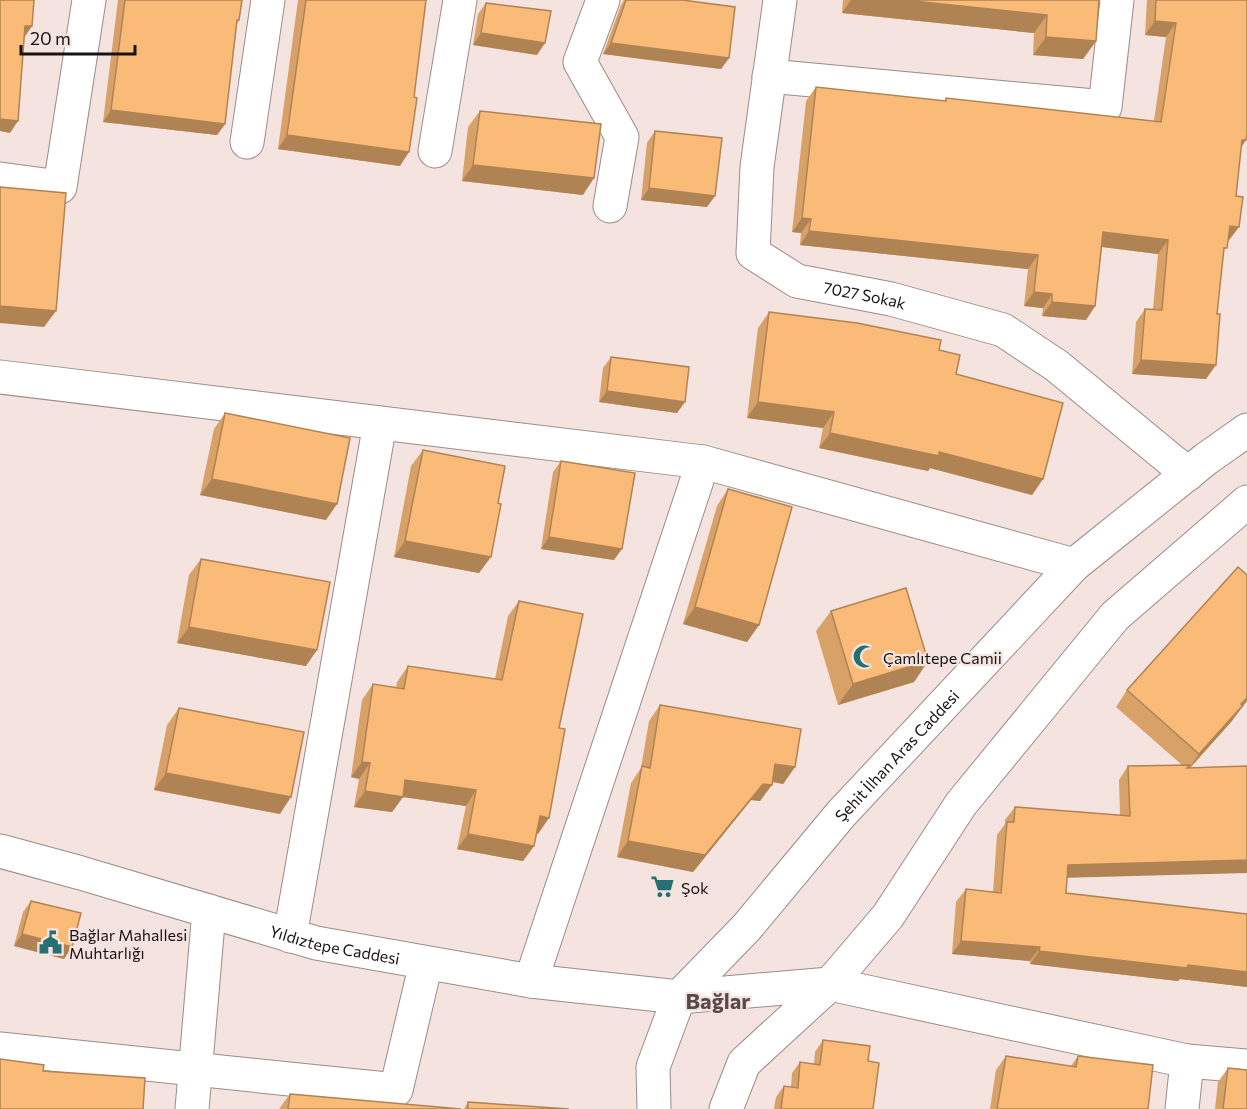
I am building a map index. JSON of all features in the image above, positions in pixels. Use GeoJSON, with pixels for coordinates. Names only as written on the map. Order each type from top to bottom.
{"type":"FeatureCollection","features":[{"type":"Feature","properties":{"kind":"street"},"geometry":{"type":"LineString","coordinates":[[0,180],[60,187],[89,0]]}},
{"type":"Feature","properties":{"kind":"street"},"geometry":{"type":"LineString","coordinates":[[247,142],[268,0]]}},
{"type":"Feature","properties":{"kind":"street"},"geometry":{"type":"LineString","coordinates":[[435,151],[460,0]]}},
{"type":"Feature","properties":{"kind":"street"},"geometry":{"type":"LineString","coordinates":[[603,0],[580,62],[622,137],[610,206]]}},
{"type":"Feature","properties":{"kind":"street","name":"7027 Sokak"},"geometry":{"type":"LineString","coordinates":[[780,0],[757,167],[753,253],[797,281],[891,299],[1003,330],[1057,366],[1188,474]]}},
{"type":"Feature","properties":{"kind":"street"},"geometry":{"type":"LineString","coordinates":[[769,76],[1105,107],[1118,0]]}},
{"type":"Feature","properties":{"kind":"street"},"geometry":{"type":"LineString","coordinates":[[0,377],[703,462],[1074,565]]}},
{"type":"Feature","properties":{"kind":"street"},"geometry":{"type":"LineString","coordinates":[[290,936],[380,423]]}},
{"type":"Feature","properties":{"kind":"street","name":"Şehit İlhan Aras Caddesi"},"geometry":{"type":"LineString","coordinates":[[654,1109],[653,1068],[679,997],[747,927],[841,814],[1074,565],[1247,430]]}},
{"type":"Feature","properties":{"kind":"street"},"geometry":{"type":"LineString","coordinates":[[531,981],[703,462]]}},
{"type":"Feature","properties":{"kind":"street"},"geometry":{"type":"LineString","coordinates":[[726,1109],[744,1063],[830,984],[888,916],[961,804],[1115,616],[1247,502]]}},
{"type":"Feature","properties":{"kind":"street","name":"Yıldıztepe Caddesi"},"geometry":{"type":"LineString","coordinates":[[0,851],[316,944],[426,963],[531,981],[679,997],[830,984],[1187,1061],[1247,1066]]}},
{"type":"Feature","properties":{"kind":"street"},"geometry":{"type":"LineString","coordinates":[[192,1109],[209,911]]}},
{"type":"Feature","properties":{"kind":"street"},"geometry":{"type":"LineString","coordinates":[[0,1049],[396,1090],[426,963]]}},
{"type":"Feature","properties":{"kind":"street"},"geometry":{"type":"LineString","coordinates":[[1182,1109],[1187,1061]]}},
{"type":"Feature","properties":{"kind":"building"},"geometry":{"type":"Polygon","coordinates":[[[0,0],[34,0],[32,26],[25,26],[18,121],[0,119],[0,0]]]}},
{"type":"Feature","properties":{"kind":"building"},"geometry":{"type":"Polygon","coordinates":[[[125,0],[242,0],[239,20],[237,20],[225,124],[111,110],[125,0]]]}},
{"type":"Feature","properties":{"kind":"building"},"geometry":{"type":"Polygon","coordinates":[[[306,0],[426,0],[414,97],[417,98],[409,152],[287,135],[306,0]]]}},
{"type":"Feature","properties":{"kind":"building"},"geometry":{"type":"Polygon","coordinates":[[[626,0],[682,0],[735,7],[729,58],[611,43],[626,0]]]}},
{"type":"Feature","properties":{"kind":"building"},"geometry":{"type":"Polygon","coordinates":[[[904,0],[1099,0],[1096,41],[1046,37],[1047,15],[904,0]]]}},
{"type":"Feature","properties":{"kind":"building"},"geometry":{"type":"Polygon","coordinates":[[[1156,0],[1247,0],[1247,134],[1246,140],[1242,140],[1236,196],[1243,197],[1239,227],[1230,226],[1227,248],[1224,248],[1217,314],[1220,314],[1216,365],[1141,360],[1145,309],[1162,310],[1168,240],[1103,232],[1095,306],[1052,302],[1052,294],[1034,292],[1038,255],[809,231],[811,219],[802,218],[816,87],[946,101],[946,98],[1161,122],[1176,23],[1155,21],[1156,0]]]}},
{"type":"Feature","properties":{"kind":"building"},"geometry":{"type":"Polygon","coordinates":[[[486,3],[551,11],[545,43],[481,33],[486,3]]]}},
{"type":"Feature","properties":{"kind":"building"},"geometry":{"type":"Polygon","coordinates":[[[480,111],[601,124],[594,178],[473,165],[480,111]]]}},
{"type":"Feature","properties":{"kind":"building"},"geometry":{"type":"Polygon","coordinates":[[[655,131],[722,138],[715,196],[649,188],[655,131]]]}},
{"type":"Feature","properties":{"kind":"building"},"geometry":{"type":"Polygon","coordinates":[[[0,187],[66,193],[56,311],[0,306],[0,187]]]}},
{"type":"Feature","properties":{"kind":"building"},"geometry":{"type":"Polygon","coordinates":[[[769,312],[857,323],[941,340],[939,350],[960,355],[956,374],[1063,403],[1043,479],[939,452],[939,456],[830,433],[834,412],[758,402],[769,312]]]}},
{"type":"Feature","properties":{"kind":"building"},"geometry":{"type":"Polygon","coordinates":[[[611,357],[689,367],[685,402],[607,391],[611,357]]]}},
{"type":"Feature","properties":{"kind":"building"},"geometry":{"type":"Polygon","coordinates":[[[225,413],[350,438],[337,504],[212,479],[225,413]]]}},
{"type":"Feature","properties":{"kind":"building"},"geometry":{"type":"Polygon","coordinates":[[[423,450],[505,466],[498,503],[501,504],[491,557],[405,541],[423,450]]]}},
{"type":"Feature","properties":{"kind":"building"},"geometry":{"type":"Polygon","coordinates":[[[561,461],[635,473],[622,549],[549,537],[561,461]]]}},
{"type":"Feature","properties":{"kind":"building"},"geometry":{"type":"Polygon","coordinates":[[[728,489],[792,507],[759,625],[695,607],[728,489]]]}},
{"type":"Feature","properties":{"kind":"building"},"geometry":{"type":"Polygon","coordinates":[[[201,559],[330,582],[317,650],[189,627],[201,559]]]}},
{"type":"Feature","properties":{"kind":"building"},"geometry":{"type":"Polygon","coordinates":[[[1238,567],[1247,575],[1247,698],[1199,754],[1127,690],[1238,567]]]}},
{"type":"Feature","properties":{"kind":"building"},"geometry":{"type":"Polygon","coordinates":[[[906,588],[928,661],[853,684],[831,611],[906,588]]]}},
{"type":"Feature","properties":{"kind":"building"},"geometry":{"type":"Polygon","coordinates":[[[519,601],[583,614],[559,728],[565,729],[549,818],[540,816],[534,846],[468,834],[476,790],[405,780],[403,797],[365,791],[370,763],[362,762],[373,684],[404,689],[408,666],[502,680],[519,601]]]}},
{"type":"Feature","properties":{"kind":"building"},"geometry":{"type":"Polygon","coordinates":[[[660,705],[801,729],[795,767],[775,764],[772,785],[763,784],[705,855],[628,841],[642,766],[650,768],[660,705]]]}},
{"type":"Feature","properties":{"kind":"building"},"geometry":{"type":"Polygon","coordinates":[[[179,708],[304,732],[291,797],[166,773],[179,708]]]}},
{"type":"Feature","properties":{"kind":"building"},"geometry":{"type":"Polygon","coordinates":[[[1190,765],[1187,768],[1247,766],[1247,860],[1068,865],[1066,893],[1247,914],[1247,972],[1188,965],[1187,968],[1039,951],[1040,947],[961,941],[966,889],[1001,893],[1007,822],[1014,822],[1015,807],[1130,816],[1128,766],[1190,765]]]}},
{"type":"Feature","properties":{"kind":"building"},"geometry":{"type":"Polygon","coordinates":[[[31,901],[81,913],[72,947],[22,934],[31,901]]]}},
{"type":"Feature","properties":{"kind":"building"},"geometry":{"type":"Polygon","coordinates":[[[823,1040],[870,1046],[868,1061],[879,1063],[873,1109],[781,1109],[784,1086],[798,1088],[800,1062],[820,1065],[823,1040]]]}},
{"type":"Feature","properties":{"kind":"building"},"geometry":{"type":"Polygon","coordinates":[[[1006,1056],[1076,1067],[1078,1056],[1153,1065],[1148,1109],[997,1109],[1006,1056]]]}},
{"type":"Feature","properties":{"kind":"building"},"geometry":{"type":"Polygon","coordinates":[[[0,1059],[44,1065],[43,1071],[145,1078],[143,1109],[0,1109],[0,1059]]]}},
{"type":"Feature","properties":{"kind":"building"},"geometry":{"type":"Polygon","coordinates":[[[1228,1068],[1247,1070],[1247,1109],[1223,1109],[1228,1068]]]}},
{"type":"Feature","properties":{"kind":"building"},"geometry":{"type":"Polygon","coordinates":[[[290,1094],[461,1109],[288,1109],[290,1094]]]}},
{"type":"Feature","properties":{"kind":"building"},"geometry":{"type":"Polygon","coordinates":[[[468,1102],[569,1109],[468,1109],[468,1102]]]}},
{"type":"Feature","properties":{"kind":"place","name":"Çamlıtepe Camii"},"geometry":{"type":"Point","coordinates":[865,657]}},
{"type":"Feature","properties":{"kind":"place","name":"Şok"},"geometry":{"type":"Point","coordinates":[663,887]}},
{"type":"Feature","properties":{"kind":"place","name":"Bağlar Mahallesi Muhtarlığı"},"geometry":{"type":"Point","coordinates":[51,943]}},
{"type":"Feature","properties":{"kind":"district","name":"Bağlar"},"geometry":{"type":"Point","coordinates":[718,1000]}}]}
